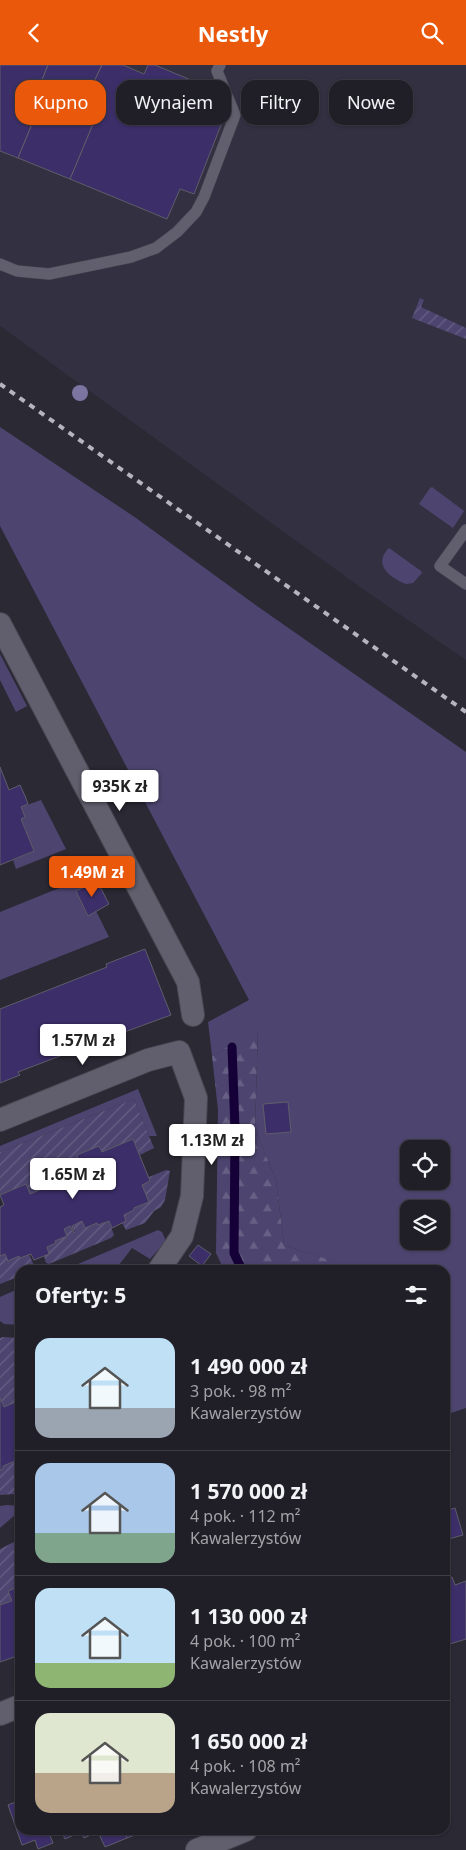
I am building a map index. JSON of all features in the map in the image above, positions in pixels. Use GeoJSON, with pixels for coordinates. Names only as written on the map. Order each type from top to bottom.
{"type":"FeatureCollection","features":[{"type":"Feature","properties":{"kind":"street"},"geometry":{"type":"LineString","coordinates":[[0,624],[188,982],[193,1015]]}},
{"type":"Feature","properties":{"kind":"street"},"geometry":{"type":"LineString","coordinates":[[0,1120],[148,1060],[179,1052],[196,1098],[192,1196],[182,1236],[162,1265]]}},
{"type":"Feature","properties":{"kind":"street"},"geometry":{"type":"LineString","coordinates":[[0,1714],[15,1708]]}},
{"type":"Feature","properties":{"kind":"street"},"geometry":{"type":"LineString","coordinates":[[199,1850],[234,1835]]}},
{"type":"Feature","properties":{"kind":"lane"},"geometry":{"type":"LineString","coordinates":[[0,264],[18,271],[49,274],[131,257],[156,248],[177,232],[196,212],[204,197],[235,115],[217,71],[220,65]]}},
{"type":"Feature","properties":{"kind":"lane"},"geometry":{"type":"LineString","coordinates":[[466,530],[440,566],[466,584]]}},
{"type":"Feature","properties":{"kind":"shaded area"},"geometry":{"type":"Polygon","coordinates":[[[0,65],[466,65],[466,660],[360,587],[0,326],[0,65]]]}},
{"type":"Feature","properties":{"kind":"green space"},"geometry":{"type":"Polygon","coordinates":[[[420,298],[424,300],[421,307],[466,328],[466,339],[412,318],[420,298]]]}},
{"type":"Feature","properties":{"kind":"green space"},"geometry":{"type":"Polygon","coordinates":[[[0,427],[136,518],[257,606],[466,752],[466,1408],[450,1413],[450,1265],[334,1265],[335,1262],[284,1245],[276,1180],[255,1129],[258,1030],[212,1056],[208,1022],[249,1000],[0,526],[0,427]]]}},
{"type":"Feature","properties":{"kind":"green space"},"geometry":{"type":"Polygon","coordinates":[[[432,487],[464,511],[453,528],[419,504],[432,487]]]}},
{"type":"Feature","properties":{"kind":"green space"},"geometry":{"type":"Polygon","coordinates":[[[389,548],[421,571],[422,573],[413,583],[406,584],[394,578],[385,570],[382,560],[389,548]]]}},
{"type":"Feature","properties":{"kind":"green space"},"geometry":{"type":"Polygon","coordinates":[[[0,654],[27,706],[16,712],[0,680],[0,654]]]}},
{"type":"Feature","properties":{"kind":"green space"},"geometry":{"type":"Polygon","coordinates":[[[41,800],[66,849],[16,869],[13,860],[34,851],[21,819],[25,817],[21,807],[41,800]]]}},
{"type":"Feature","properties":{"kind":"green space"},"geometry":{"type":"Polygon","coordinates":[[[111,867],[114,872],[76,891],[87,915],[96,911],[109,937],[0,980],[0,912],[111,867]]]}},
{"type":"Feature","properties":{"kind":"green space"},"geometry":{"type":"Polygon","coordinates":[[[258,1029],[255,1129],[276,1180],[284,1245],[336,1262],[334,1265],[222,1265],[216,1253],[218,1110],[212,1056],[258,1029]]]}},
{"type":"Feature","properties":{"kind":"green space"},"geometry":{"type":"Polygon","coordinates":[[[138,1089],[157,1136],[149,1136],[134,1099],[0,1152],[0,1146],[138,1089]]]}},
{"type":"Feature","properties":{"kind":"green space"},"geometry":{"type":"Polygon","coordinates":[[[134,1099],[154,1148],[140,1155],[133,1139],[102,1152],[99,1146],[77,1155],[79,1162],[48,1175],[52,1185],[30,1194],[25,1184],[0,1195],[0,1152],[134,1099]]]}},
{"type":"Feature","properties":{"kind":"green space"},"geometry":{"type":"Polygon","coordinates":[[[166,1170],[170,1171],[165,1200],[161,1207],[154,1211],[145,1223],[126,1230],[122,1223],[126,1221],[124,1215],[134,1210],[142,1185],[150,1181],[149,1177],[166,1170]]]}},
{"type":"Feature","properties":{"kind":"green space"},"geometry":{"type":"Polygon","coordinates":[[[82,1221],[85,1228],[109,1221],[114,1235],[111,1238],[49,1264],[46,1263],[44,1256],[48,1254],[47,1247],[67,1236],[64,1229],[70,1226],[73,1233],[75,1232],[72,1226],[82,1221]]]}},
{"type":"Feature","properties":{"kind":"green space"},"geometry":{"type":"Polygon","coordinates":[[[158,1230],[162,1232],[166,1241],[150,1259],[132,1248],[119,1265],[76,1265],[158,1230]]]}},
{"type":"Feature","properties":{"kind":"green space"},"geometry":{"type":"Polygon","coordinates":[[[5,1254],[19,1256],[20,1258],[29,1254],[34,1265],[15,1265],[15,1278],[0,1284],[0,1256],[5,1254]]]}},
{"type":"Feature","properties":{"kind":"green space"},"geometry":{"type":"Polygon","coordinates":[[[15,1290],[15,1325],[4,1324],[0,1321],[0,1297],[15,1290]]]}},
{"type":"Feature","properties":{"kind":"green space"},"geometry":{"type":"Polygon","coordinates":[[[0,1338],[15,1338],[15,1402],[4,1407],[0,1398],[0,1338]]]}},
{"type":"Feature","properties":{"kind":"green space"},"geometry":{"type":"Polygon","coordinates":[[[15,1461],[15,1494],[0,1495],[0,1470],[3,1469],[3,1466],[15,1461]]]}},
{"type":"Feature","properties":{"kind":"green space"},"geometry":{"type":"Polygon","coordinates":[[[0,1506],[15,1506],[15,1515],[0,1528],[0,1506]]]}},
{"type":"Feature","properties":{"kind":"green space"},"geometry":{"type":"Polygon","coordinates":[[[15,1542],[15,1588],[8,1591],[12,1601],[0,1605],[0,1549],[15,1542]]]}},
{"type":"Feature","properties":{"kind":"building"},"geometry":{"type":"Polygon","coordinates":[[[0,65],[48,65],[42,80],[15,80],[15,125],[32,125],[18,158],[0,151],[0,65]]]}},
{"type":"Feature","properties":{"kind":"building"},"geometry":{"type":"Polygon","coordinates":[[[48,65],[102,65],[95,80],[42,80],[48,65]]]}},
{"type":"Feature","properties":{"kind":"building"},"geometry":{"type":"Polygon","coordinates":[[[102,65],[123,65],[144,74],[148,65],[155,65],[191,80],[116,80],[116,125],[221,125],[194,194],[180,189],[167,219],[70,179],[92,125],[106,125],[106,80],[95,80],[102,65]]]}},
{"type":"Feature","properties":{"kind":"building"},"geometry":{"type":"Polygon","coordinates":[[[32,125],[92,125],[70,179],[18,158],[32,125]]]}},
{"type":"Feature","properties":{"kind":"building"},"geometry":{"type":"Polygon","coordinates":[[[0,767],[9,790],[20,785],[25,796],[28,804],[21,807],[25,817],[21,819],[34,851],[0,865],[0,767]]]}},
{"type":"Feature","properties":{"kind":"building"},"geometry":{"type":"Polygon","coordinates":[[[97,881],[109,904],[88,916],[76,891],[97,881]]]}},
{"type":"Feature","properties":{"kind":"building"},"geometry":{"type":"Polygon","coordinates":[[[145,949],[171,1015],[97,1042],[94,1033],[78,1039],[81,1048],[18,1072],[20,1075],[0,1083],[0,1009],[107,967],[106,964],[145,949]]]}},
{"type":"Feature","properties":{"kind":"building"},"geometry":{"type":"Polygon","coordinates":[[[288,1102],[291,1132],[266,1134],[263,1104],[288,1102]]]}},
{"type":"Feature","properties":{"kind":"building"},"geometry":{"type":"Polygon","coordinates":[[[133,1139],[150,1181],[142,1185],[149,1202],[134,1208],[134,1210],[124,1215],[126,1221],[112,1228],[109,1221],[85,1228],[82,1221],[72,1226],[74,1233],[70,1226],[64,1229],[67,1236],[47,1247],[49,1254],[34,1260],[31,1254],[20,1258],[19,1256],[8,1261],[5,1254],[0,1256],[0,1207],[4,1205],[0,1195],[26,1184],[30,1194],[52,1185],[48,1175],[79,1162],[77,1155],[99,1146],[102,1152],[133,1139]]]}},
{"type":"Feature","properties":{"kind":"building"},"geometry":{"type":"Polygon","coordinates":[[[198,1245],[211,1254],[203,1265],[189,1256],[198,1245]]]}},
{"type":"Feature","properties":{"kind":"building"},"geometry":{"type":"Polygon","coordinates":[[[0,1398],[4,1407],[15,1402],[15,1461],[3,1466],[3,1469],[0,1470],[0,1398]]]}},
{"type":"Feature","properties":{"kind":"building"},"geometry":{"type":"Polygon","coordinates":[[[455,1508],[463,1535],[450,1539],[450,1509],[455,1508]]]}},
{"type":"Feature","properties":{"kind":"building"},"geometry":{"type":"Polygon","coordinates":[[[452,1577],[455,1585],[466,1581],[466,1639],[450,1644],[450,1578],[452,1577]]]}},
{"type":"Feature","properties":{"kind":"building"},"geometry":{"type":"Polygon","coordinates":[[[15,1588],[15,1657],[0,1662],[0,1605],[12,1601],[8,1591],[15,1588]]]}},
{"type":"Feature","properties":{"kind":"building"},"geometry":{"type":"Polygon","coordinates":[[[15,1802],[15,1825],[8,1805],[15,1802]]]}},
{"type":"Feature","properties":{"kind":"building"},"geometry":{"type":"Polygon","coordinates":[[[18,1835],[50,1835],[53,1843],[38,1849],[35,1840],[22,1845],[18,1835]]]}},
{"type":"Feature","properties":{"kind":"building"},"geometry":{"type":"Polygon","coordinates":[[[63,1835],[74,1835],[65,1839],[63,1835]]]}},
{"type":"Feature","properties":{"kind":"building"},"geometry":{"type":"Polygon","coordinates":[[[99,1835],[126,1835],[127,1838],[105,1847],[99,1835]]]}},
{"type":"Feature","properties":{"kind":"waterway"},"geometry":{"type":"LineString","coordinates":[[232,1047],[235,1129],[234,1253],[240,1265]]}},
{"type":"Feature","properties":{"kind":"railway"},"geometry":{"type":"LineString","coordinates":[[0,384],[466,712]]}}]}
